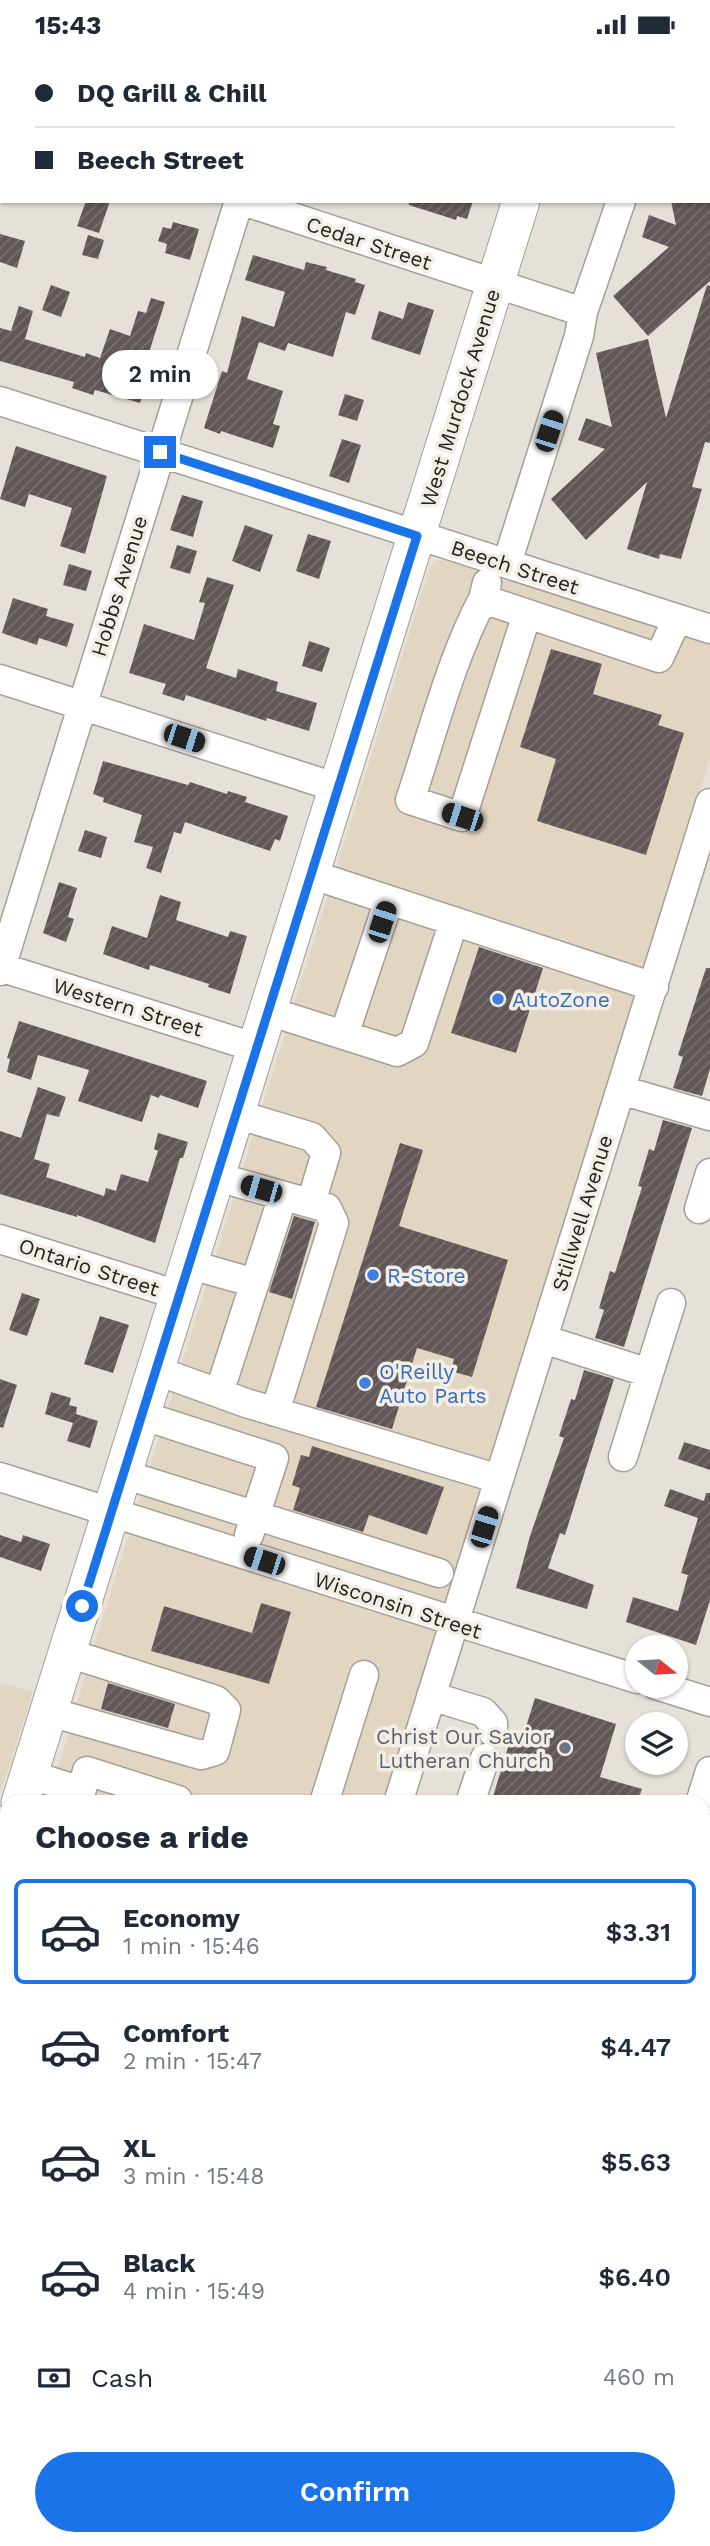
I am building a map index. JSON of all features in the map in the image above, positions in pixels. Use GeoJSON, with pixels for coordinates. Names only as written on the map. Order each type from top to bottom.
{"type":"FeatureCollection","features":[{"type":"Feature","properties":{"kind":"main road","name":"West Murdock Avenue"},"geometry":{"type":"LineString","coordinates":[[23,1795],[520,203]]}},
{"type":"Feature","properties":{"kind":"street","name":"Hobbs Avenue"},"geometry":{"type":"LineString","coordinates":[[0,968],[240,203]]}},
{"type":"Feature","properties":{"kind":"street","name":"Cedar Street"},"geometry":{"type":"LineString","coordinates":[[247,203],[583,311]]}},
{"type":"Feature","properties":{"kind":"street"},"geometry":{"type":"LineString","coordinates":[[527,614],[462,817],[410,800],[471,621],[500,561],[579,337],[583,311],[620,203]]}},
{"type":"Feature","properties":{"kind":"street","name":"Beech Street"},"geometry":{"type":"LineString","coordinates":[[0,401],[710,629]]}},
{"type":"Feature","properties":{"kind":"street"},"geometry":{"type":"LineString","coordinates":[[483,599],[659,658],[677,619]]}},
{"type":"Feature","properties":{"kind":"street"},"geometry":{"type":"LineString","coordinates":[[0,679],[338,788]]}},
{"type":"Feature","properties":{"kind":"street","name":"Stillwell Avenue"},"geometry":{"type":"LineString","coordinates":[[400,1795],[710,803]]}},
{"type":"Feature","properties":{"kind":"street"},"geometry":{"type":"LineString","coordinates":[[310,874],[654,986]]}},
{"type":"Feature","properties":{"kind":"street"},"geometry":{"type":"LineString","coordinates":[[344,1035],[389,900]]}},
{"type":"Feature","properties":{"kind":"street"},"geometry":{"type":"LineString","coordinates":[[268,1011],[397,1052],[414,1043],[454,921]]}},
{"type":"Feature","properties":{"kind":"street","name":"Western Street"},"geometry":{"type":"LineString","coordinates":[[0,968],[257,1048]]}},
{"type":"Feature","properties":{"kind":"street"},"geometry":{"type":"LineString","coordinates":[[621,1090],[710,1117]]}},
{"type":"Feature","properties":{"kind":"street"},"geometry":{"type":"LineString","coordinates":[[236,1114],[312,1137],[326,1153],[311,1203]]}},
{"type":"Feature","properties":{"kind":"street"},"geometry":{"type":"LineString","coordinates":[[699,1209],[710,1173]]}},
{"type":"Feature","properties":{"kind":"street"},"geometry":{"type":"LineString","coordinates":[[217,1177],[327,1208],[334,1223],[275,1412]]}},
{"type":"Feature","properties":{"kind":"street"},"geometry":{"type":"LineString","coordinates":[[219,1393],[283,1196]]}},
{"type":"Feature","properties":{"kind":"street","name":"Ontario Street"},"geometry":{"type":"LineString","coordinates":[[0,1239],[183,1280],[255,1283]]}},
{"type":"Feature","properties":{"kind":"street"},"geometry":{"type":"LineString","coordinates":[[623,1457],[671,1303]]}},
{"type":"Feature","properties":{"kind":"street"},"geometry":{"type":"LineString","coordinates":[[543,1339],[649,1373]]}},
{"type":"Feature","properties":{"kind":"street"},"geometry":{"type":"LineString","coordinates":[[155,1370],[275,1412],[499,1479]]}},
{"type":"Feature","properties":{"kind":"street"},"geometry":{"type":"LineString","coordinates":[[141,1415],[274,1458],[242,1554]]}},
{"type":"Feature","properties":{"kind":"street"},"geometry":{"type":"LineString","coordinates":[[123,1474],[439,1573]]}},
{"type":"Feature","properties":{"kind":"street","name":"Wisconsin Street"},"geometry":{"type":"LineString","coordinates":[[0,1477],[349,1590],[625,1675]]}},
{"type":"Feature","properties":{"kind":"street"},"geometry":{"type":"LineString","coordinates":[[349,1590],[361,1549]]}},
{"type":"Feature","properties":{"kind":"street"},"geometry":{"type":"LineString","coordinates":[[385,1601],[398,1560]]}},
{"type":"Feature","properties":{"kind":"street"},"geometry":{"type":"LineString","coordinates":[[50,1712],[201,1755],[215,1751],[226,1710],[216,1700],[68,1653]]}},
{"type":"Feature","properties":{"kind":"street"},"geometry":{"type":"LineString","coordinates":[[326,1795],[364,1675]]}},
{"type":"Feature","properties":{"kind":"street"},"geometry":{"type":"LineString","coordinates":[[688,1695],[710,1702]]}},
{"type":"Feature","properties":{"kind":"street"},"geometry":{"type":"LineString","coordinates":[[431,1696],[482,1712],[493,1723],[489,1745],[473,1795]]}},
{"type":"Feature","properties":{"kind":"street"},"geometry":{"type":"LineString","coordinates":[[81,1791],[87,1771],[162,1795]]}},
{"type":"Feature","properties":{"kind":"street"},"geometry":{"type":"LineString","coordinates":[[703,1795],[710,1772]]}},
{"type":"Feature","properties":{"kind":"street"},"geometry":{"type":"LineString","coordinates":[[54,1795],[81,1791],[108,1795]]}},
{"type":"Feature","properties":{"kind":"shaded area"},"geometry":{"type":"Polygon","coordinates":[[[438,560],[452,562],[710,643],[710,758],[385,1795],[50,1795],[90,1659],[430,567],[438,560]]]}},
{"type":"Feature","properties":{"kind":"shaded area"},"geometry":{"type":"Polygon","coordinates":[[[0,1682],[33,1692],[0,1794],[0,1682]]]}},
{"type":"Feature","properties":{"kind":"building"},"geometry":{"type":"Polygon","coordinates":[[[85,203],[109,203],[99,233],[77,226],[85,203]]]}},
{"type":"Feature","properties":{"kind":"building"},"geometry":{"type":"Polygon","coordinates":[[[472,203],[467,219],[457,216],[456,220],[409,205],[472,203]]]}},
{"type":"Feature","properties":{"kind":"building"},"geometry":{"type":"Polygon","coordinates":[[[671,203],[710,203],[710,281],[648,336],[613,296],[669,247],[642,237],[649,215],[676,225],[671,203]]]}},
{"type":"Feature","properties":{"kind":"building"},"geometry":{"type":"Polygon","coordinates":[[[173,222],[199,229],[190,260],[165,253],[167,244],[158,241],[163,227],[171,229],[173,222]]]}},
{"type":"Feature","properties":{"kind":"building"},"geometry":{"type":"Polygon","coordinates":[[[0,234],[25,241],[17,268],[0,262],[0,234]]]}},
{"type":"Feature","properties":{"kind":"building"},"geometry":{"type":"Polygon","coordinates":[[[88,235],[104,240],[98,259],[82,255],[88,235]]]}},
{"type":"Feature","properties":{"kind":"building"},"geometry":{"type":"Polygon","coordinates":[[[253,255],[304,270],[306,262],[327,267],[326,270],[356,279],[355,282],[365,285],[355,315],[346,312],[333,357],[288,343],[285,351],[259,342],[247,379],[283,391],[273,424],[280,426],[273,448],[204,428],[222,371],[227,373],[242,316],[274,327],[285,292],[245,280],[253,255]]]}},
{"type":"Feature","properties":{"kind":"building"},"geometry":{"type":"Polygon","coordinates":[[[51,285],[70,292],[61,317],[42,310],[51,285]]]}},
{"type":"Feature","properties":{"kind":"building"},"geometry":{"type":"Polygon","coordinates":[[[707,285],[710,286],[710,443],[705,442],[692,487],[702,489],[681,559],[660,554],[659,559],[627,549],[647,482],[586,540],[551,499],[605,449],[578,440],[586,418],[612,427],[596,353],[648,339],[666,418],[707,285]]]}},
{"type":"Feature","properties":{"kind":"building"},"geometry":{"type":"Polygon","coordinates":[[[151,298],[165,302],[147,359],[147,366],[151,367],[140,403],[95,390],[93,395],[72,388],[74,382],[0,361],[0,328],[11,331],[19,306],[33,311],[25,339],[85,357],[86,353],[100,358],[110,329],[130,336],[138,311],[146,313],[151,298]]]}},
{"type":"Feature","properties":{"kind":"building"},"geometry":{"type":"Polygon","coordinates":[[[408,302],[434,310],[420,355],[371,339],[379,311],[403,319],[408,302]]]}},
{"type":"Feature","properties":{"kind":"building"},"geometry":{"type":"Polygon","coordinates":[[[345,394],[364,400],[357,421],[338,415],[345,394]]]}},
{"type":"Feature","properties":{"kind":"building"},"geometry":{"type":"Polygon","coordinates":[[[342,439],[361,445],[349,483],[329,476],[342,439]]]}},
{"type":"Feature","properties":{"kind":"building"},"geometry":{"type":"Polygon","coordinates":[[[16,446],[107,476],[85,554],[60,546],[72,508],[29,494],[25,507],[0,499],[16,446]]]}},
{"type":"Feature","properties":{"kind":"building"},"geometry":{"type":"Polygon","coordinates":[[[182,495],[203,501],[193,537],[170,530],[182,495]]]}},
{"type":"Feature","properties":{"kind":"building"},"geometry":{"type":"Polygon","coordinates":[[[245,525],[273,535],[260,572],[232,561],[245,525]]]}},
{"type":"Feature","properties":{"kind":"building"},"geometry":{"type":"Polygon","coordinates":[[[308,534],[331,541],[319,579],[296,571],[308,534]]]}},
{"type":"Feature","properties":{"kind":"building"},"geometry":{"type":"Polygon","coordinates":[[[177,545],[197,551],[190,574],[170,568],[177,545]]]}},
{"type":"Feature","properties":{"kind":"building"},"geometry":{"type":"Polygon","coordinates":[[[69,564],[92,571],[86,591],[63,585],[69,564]]]}},
{"type":"Feature","properties":{"kind":"building"},"geometry":{"type":"Polygon","coordinates":[[[207,577],[234,585],[206,668],[236,678],[238,669],[278,682],[276,691],[317,703],[309,731],[267,718],[266,721],[186,695],[184,701],[162,694],[166,684],[129,673],[144,624],[194,640],[205,603],[199,602],[207,577]]]}},
{"type":"Feature","properties":{"kind":"building"},"geometry":{"type":"Polygon","coordinates":[[[13,598],[48,609],[46,616],[74,624],[67,647],[39,638],[37,645],[2,633],[13,598]]]}},
{"type":"Feature","properties":{"kind":"building"},"geometry":{"type":"Polygon","coordinates":[[[309,641],[330,648],[322,672],[302,666],[309,641]]]}},
{"type":"Feature","properties":{"kind":"building"},"geometry":{"type":"Polygon","coordinates":[[[551,649],[602,664],[593,694],[662,715],[658,725],[684,733],[646,855],[537,821],[556,759],[520,747],[551,649]]]}},
{"type":"Feature","properties":{"kind":"building"},"geometry":{"type":"Polygon","coordinates":[[[103,761],[188,785],[190,782],[227,794],[228,791],[247,797],[245,802],[288,816],[280,841],[275,839],[270,851],[185,822],[181,834],[174,832],[161,873],[146,868],[153,847],[134,842],[142,815],[103,802],[104,798],[93,794],[103,761]]]}},
{"type":"Feature","properties":{"kind":"building"},"geometry":{"type":"Polygon","coordinates":[[[85,830],[107,837],[101,858],[78,851],[85,830]]]}},
{"type":"Feature","properties":{"kind":"building"},"geometry":{"type":"Polygon","coordinates":[[[59,882],[77,888],[68,917],[74,919],[66,942],[43,933],[59,882]]]}},
{"type":"Feature","properties":{"kind":"building"},"geometry":{"type":"Polygon","coordinates":[[[160,895],[181,902],[176,920],[228,937],[230,931],[247,936],[230,994],[208,987],[209,984],[150,965],[149,970],[103,954],[112,926],[147,938],[160,895]]]}},
{"type":"Feature","properties":{"kind":"building","name":"AutoZone"},"geometry":{"type":"Polygon","coordinates":[[[479,947],[543,968],[516,1053],[451,1033],[479,947]]]}},
{"type":"Feature","properties":{"kind":"building"},"geometry":{"type":"Polygon","coordinates":[[[706,968],[710,968],[710,1069],[702,1096],[673,1088],[683,1057],[678,1055],[706,968]]]}},
{"type":"Feature","properties":{"kind":"building"},"geometry":{"type":"Polygon","coordinates":[[[19,1021],[207,1081],[198,1108],[160,1095],[159,1098],[151,1095],[142,1122],[78,1101],[89,1070],[38,1055],[31,1080],[7,1072],[10,1059],[7,1058],[19,1021]]]}},
{"type":"Feature","properties":{"kind":"building"},"geometry":{"type":"Polygon","coordinates":[[[38,1087],[66,1097],[59,1117],[47,1114],[34,1159],[50,1164],[46,1177],[104,1196],[106,1188],[116,1191],[121,1174],[148,1182],[158,1151],[154,1149],[158,1133],[188,1142],[183,1158],[180,1158],[155,1243],[77,1215],[0,1194],[0,1131],[21,1138],[38,1087]]]}},
{"type":"Feature","properties":{"kind":"building"},"geometry":{"type":"Polygon","coordinates":[[[663,1120],[692,1128],[624,1347],[595,1338],[604,1310],[599,1308],[610,1271],[615,1273],[642,1187],[638,1186],[649,1149],[654,1151],[663,1120]]]}},
{"type":"Feature","properties":{"kind":"building"},"geometry":{"type":"Polygon","coordinates":[[[400,1143],[423,1150],[399,1226],[508,1260],[472,1377],[451,1371],[454,1359],[417,1348],[392,1429],[316,1407],[400,1143]]]}},
{"type":"Feature","properties":{"kind":"building"},"geometry":{"type":"Polygon","coordinates":[[[294,1216],[315,1222],[292,1299],[269,1292],[294,1216]]]}},
{"type":"Feature","properties":{"kind":"building"},"geometry":{"type":"Polygon","coordinates":[[[22,1293],[40,1299],[27,1336],[9,1330],[22,1293]]]}},
{"type":"Feature","properties":{"kind":"building"},"geometry":{"type":"Polygon","coordinates":[[[100,1316],[129,1325],[113,1373],[84,1364],[100,1316]]]}},
{"type":"Feature","properties":{"kind":"building"},"geometry":{"type":"Polygon","coordinates":[[[584,1370],[614,1379],[565,1535],[560,1533],[548,1568],[594,1585],[587,1609],[516,1588],[530,1536],[564,1438],[559,1436],[571,1399],[575,1400],[584,1370]]]}},
{"type":"Feature","properties":{"kind":"building"},"geometry":{"type":"Polygon","coordinates":[[[0,1379],[17,1385],[3,1428],[0,1427],[0,1379]]]}},
{"type":"Feature","properties":{"kind":"building"},"geometry":{"type":"Polygon","coordinates":[[[51,1392],[71,1398],[69,1405],[77,1407],[76,1414],[98,1421],[90,1448],[67,1441],[73,1423],[45,1414],[51,1392]]]}},
{"type":"Feature","properties":{"kind":"building"},"geometry":{"type":"Polygon","coordinates":[[[684,1442],[710,1450],[710,1470],[678,1459],[684,1442]]]}},
{"type":"Feature","properties":{"kind":"building"},"geometry":{"type":"Polygon","coordinates":[[[312,1446],[444,1487],[427,1535],[369,1515],[363,1532],[293,1510],[300,1488],[292,1485],[301,1455],[309,1457],[312,1446]]]}},
{"type":"Feature","properties":{"kind":"building"},"geometry":{"type":"Polygon","coordinates":[[[670,1489],[704,1501],[706,1493],[710,1493],[710,1600],[696,1645],[688,1642],[688,1635],[666,1635],[626,1622],[633,1597],[678,1611],[688,1575],[681,1573],[698,1518],[664,1506],[670,1489]]]}},
{"type":"Feature","properties":{"kind":"building"},"geometry":{"type":"Polygon","coordinates":[[[0,1535],[21,1542],[23,1535],[50,1544],[41,1571],[0,1557],[0,1535]]]}},
{"type":"Feature","properties":{"kind":"building"},"geometry":{"type":"Polygon","coordinates":[[[261,1603],[291,1612],[269,1684],[151,1651],[164,1606],[252,1633],[261,1603]]]}},
{"type":"Feature","properties":{"kind":"building"},"geometry":{"type":"Polygon","coordinates":[[[108,1683],[175,1704],[168,1728],[101,1709],[108,1683]]]}},
{"type":"Feature","properties":{"kind":"building"},"geometry":{"type":"Polygon","coordinates":[[[535,1698],[616,1724],[600,1777],[642,1789],[640,1795],[493,1795],[510,1741],[521,1743],[535,1698]]]}},
{"type":"Feature","properties":{"kind":"place","name":"AutoZone"},"geometry":{"type":"Point","coordinates":[498,999]}},
{"type":"Feature","properties":{"kind":"place","name":"R-Store"},"geometry":{"type":"Point","coordinates":[373,1275]}},
{"type":"Feature","properties":{"kind":"place","name":"O'Reilly Auto Parts"},"geometry":{"type":"Point","coordinates":[365,1383]}},
{"type":"Feature","properties":{"kind":"place","name":"Christ Our Savior Lutheran Church"},"geometry":{"type":"Point","coordinates":[565,1748]}},
{"type":"Feature","properties":{"kind":"route"},"geometry":{"type":"LineString","coordinates":[[82,1606],[417,536],[160,452]]}}]}
